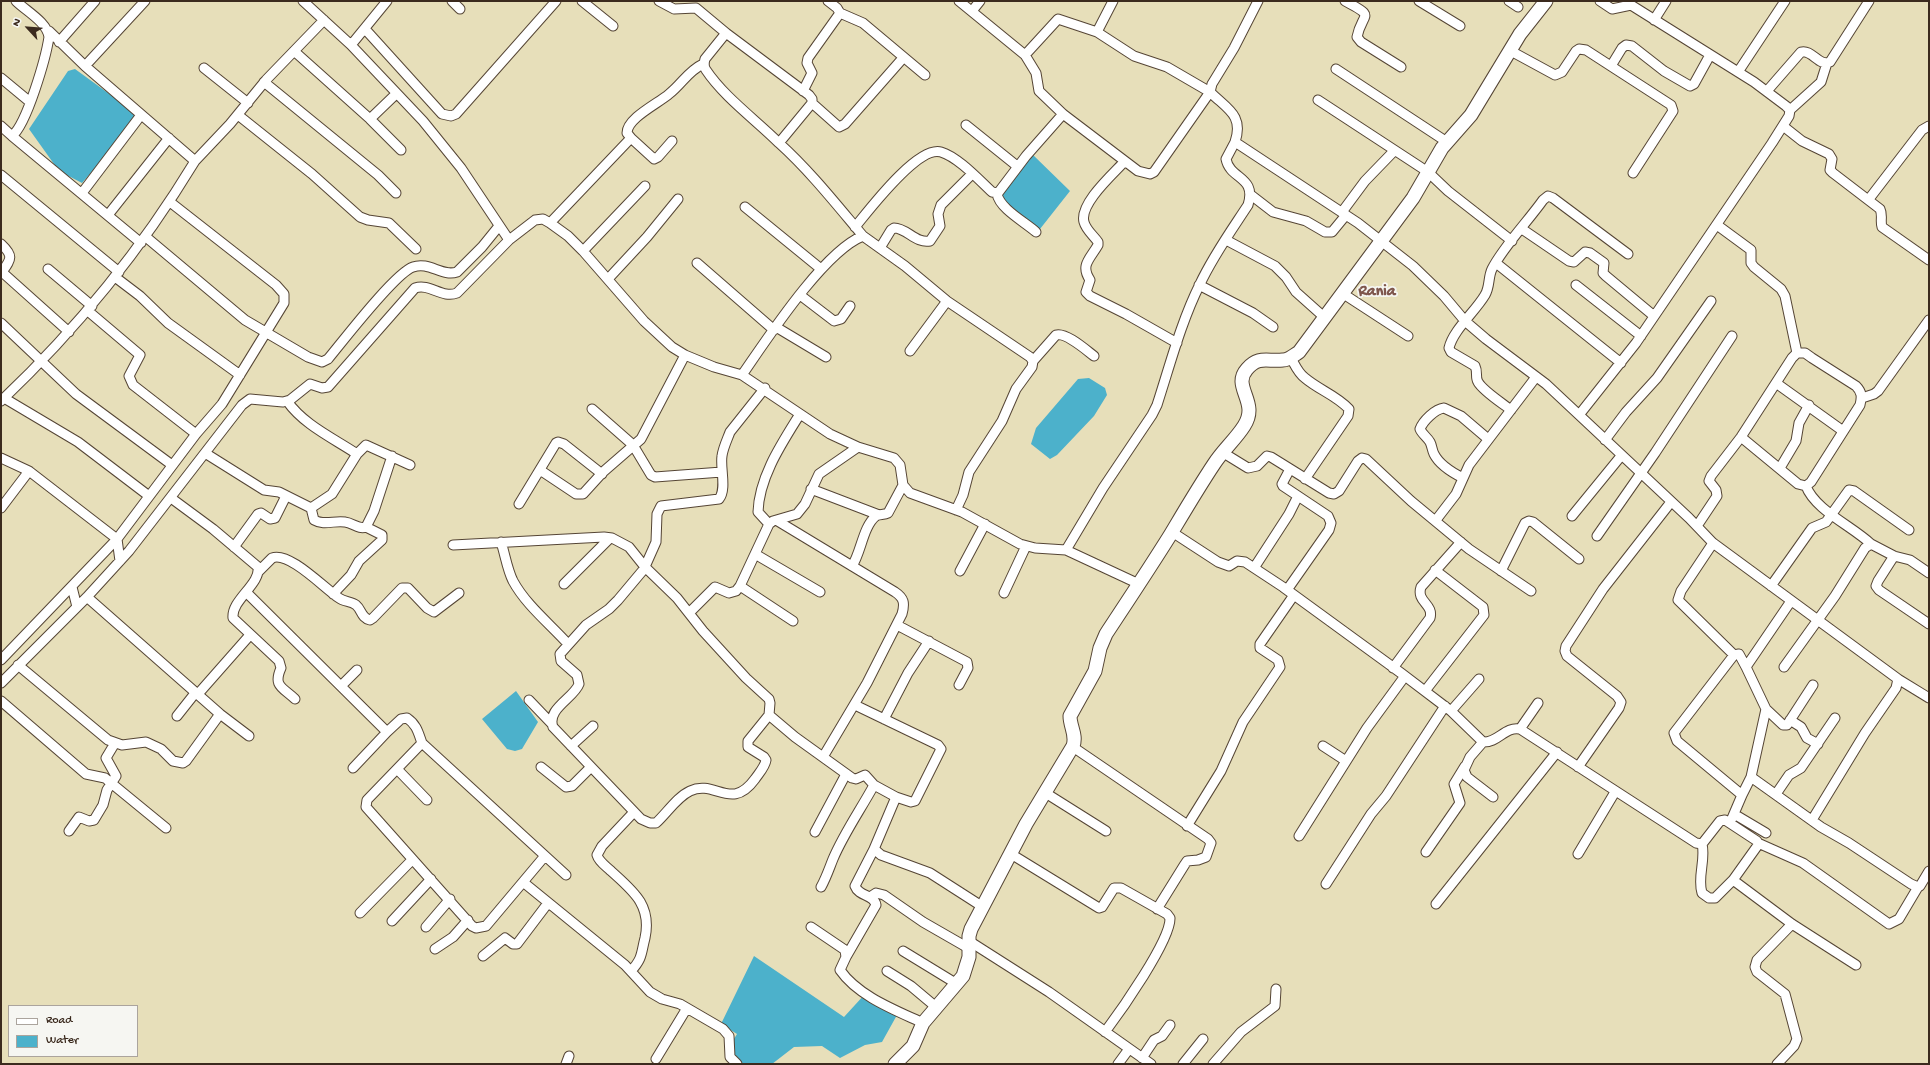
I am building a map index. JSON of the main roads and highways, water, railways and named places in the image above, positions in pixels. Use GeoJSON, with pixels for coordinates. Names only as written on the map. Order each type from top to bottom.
{"type":"FeatureCollection","features":[{"type":"Feature","properties":{"kind":"water"},"geometry":{"type":"Polygon","coordinates":[[[75,69],[137,114],[136,121],[82,183],[59,171],[29,129],[68,71],[75,69]]]}},
{"type":"Feature","properties":{"kind":"water"},"geometry":{"type":"Polygon","coordinates":[[[1031,153],[1070,191],[1040,229],[1007,210],[1000,196],[1031,153]]]}},
{"type":"Feature","properties":{"kind":"water"},"geometry":{"type":"Polygon","coordinates":[[[1089,378],[1105,388],[1107,395],[1094,416],[1057,455],[1050,459],[1031,444],[1036,428],[1078,379],[1089,378]]]}},
{"type":"Feature","properties":{"kind":"water"},"geometry":{"type":"Polygon","coordinates":[[[516,691],[538,722],[522,749],[515,751],[507,749],[482,719],[516,691]]]}},
{"type":"Feature","properties":{"kind":"water"},"geometry":{"type":"Polygon","coordinates":[[[754,956],[844,1017],[865,994],[897,1015],[882,1042],[865,1045],[840,1058],[822,1046],[794,1047],[772,1064],[743,1064],[727,1050],[737,1034],[721,1024],[754,956]]]}},
{"type":"Feature","properties":{"kind":"district","name":"Rania"},"geometry":{"type":"Point","coordinates":[1377,293]}}]}
